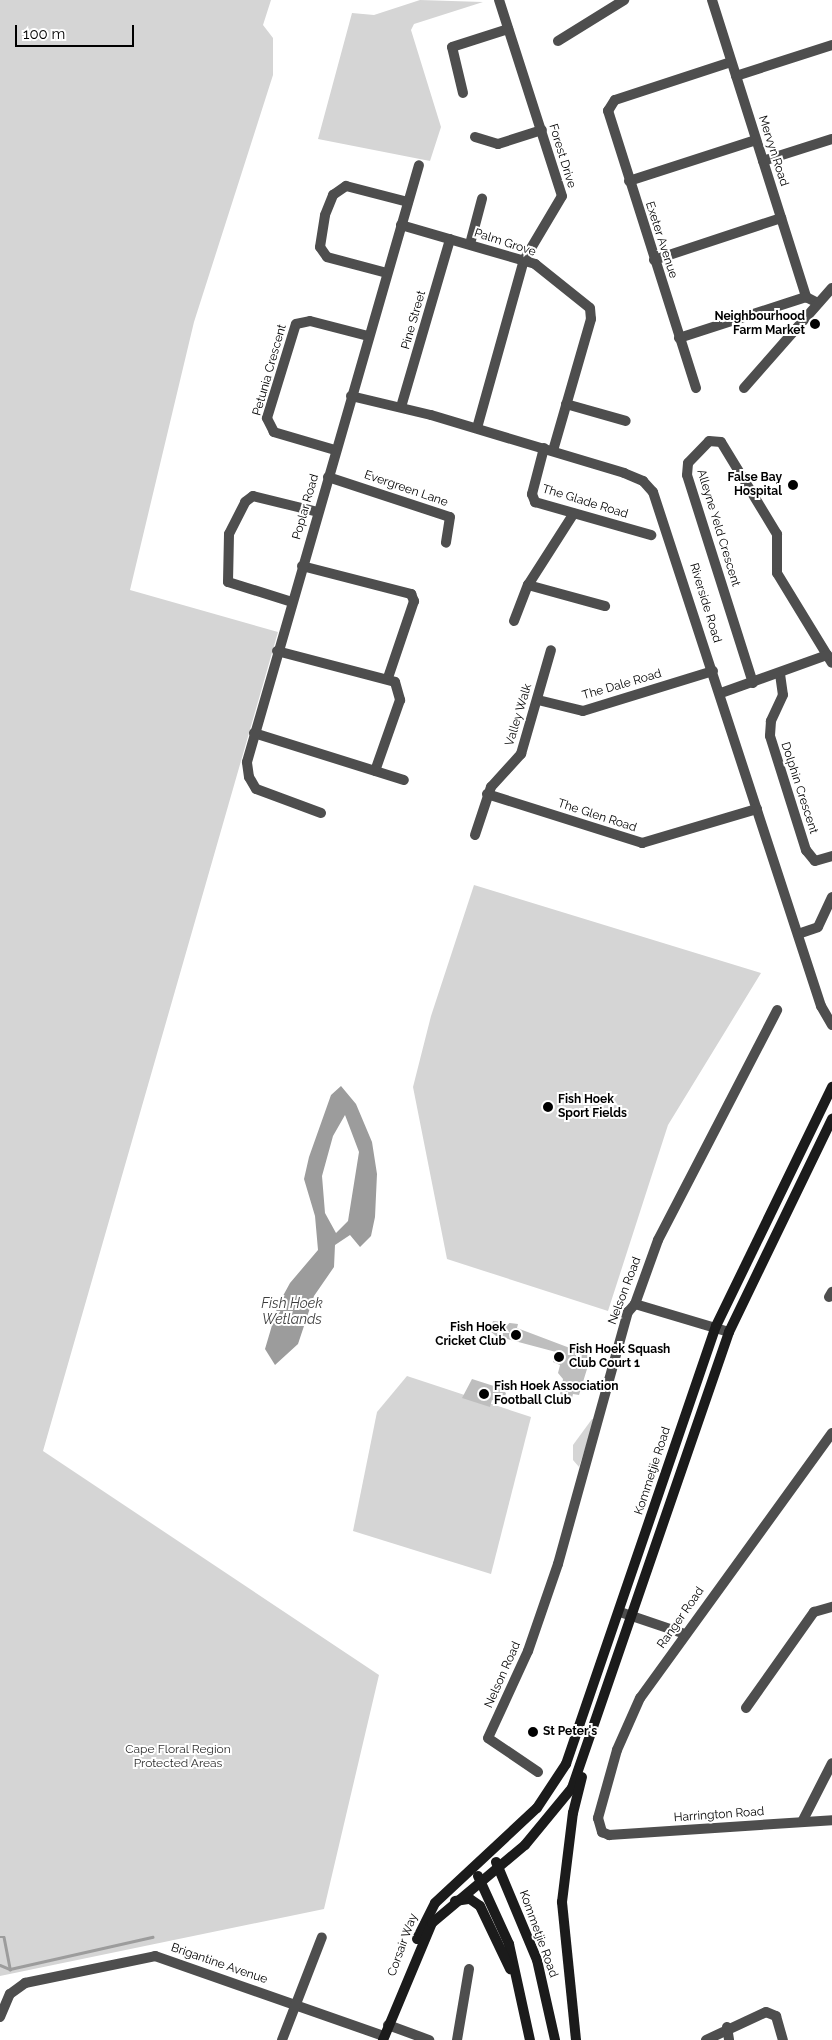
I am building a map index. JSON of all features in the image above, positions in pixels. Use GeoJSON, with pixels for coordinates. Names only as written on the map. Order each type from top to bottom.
{"type":"FeatureCollection","features":[{"type":"Feature","properties":{"kind":"main road","name":"Kommetjie Road"},"geometry":{"type":"LineString","coordinates":[[473,1868],[537,1808],[566,1764],[620,1612],[716,1326],[832,1087]]}},
{"type":"Feature","properties":{"kind":"main road"},"geometry":{"type":"LineString","coordinates":[[576,2040],[562,1902],[573,1813],[590,1745],[729,1332],[832,1119]]}},
{"type":"Feature","properties":{"kind":"main road"},"geometry":{"type":"LineString","coordinates":[[481,1880],[499,1867],[563,1802],[590,1745]]}},
{"type":"Feature","properties":{"kind":"main road","name":"Kommetjie Road"},"geometry":{"type":"LineString","coordinates":[[491,1853],[499,1867],[537,1960],[555,2040]]}},
{"type":"Feature","properties":{"kind":"main road"},"geometry":{"type":"LineString","coordinates":[[473,1868],[481,1880],[509,1944],[530,2040]]}},
{"type":"Feature","properties":{"kind":"main road","name":"Corsair Way"},"geometry":{"type":"LineString","coordinates":[[383,2038],[422,1924],[435,1903],[473,1868]]}},
{"type":"Feature","properties":{"kind":"main road","name":"Corsair Way"},"geometry":{"type":"LineString","coordinates":[[401,1990],[427,1931],[455,1901],[481,1880]]}},
{"type":"Feature","properties":{"kind":"main road"},"geometry":{"type":"LineString","coordinates":[[455,1901],[470,1899],[480,1906],[520,1990]]}},
{"type":"Feature","properties":{"kind":"street","name":"Forest Drive"},"geometry":{"type":"LineString","coordinates":[[477,428],[524,260],[561,202],[542,130],[499,0]]}},
{"type":"Feature","properties":{"kind":"street"},"geometry":{"type":"LineString","coordinates":[[558,41],[624,0]]}},
{"type":"Feature","properties":{"kind":"street","name":"Mervyn Road"},"geometry":{"type":"LineString","coordinates":[[712,0],[806,297]]}},
{"type":"Feature","properties":{"kind":"street"},"geometry":{"type":"LineString","coordinates":[[463,93],[452,47],[508,29]]}},
{"type":"Feature","properties":{"kind":"street"},"geometry":{"type":"LineString","coordinates":[[736,76],[832,45]]}},
{"type":"Feature","properties":{"kind":"street","name":"Exeter Avenue"},"geometry":{"type":"LineString","coordinates":[[696,388],[608,118],[615,100],[731,62]]}},
{"type":"Feature","properties":{"kind":"street"},"geometry":{"type":"LineString","coordinates":[[476,137],[498,144],[542,130]]}},
{"type":"Feature","properties":{"kind":"street"},"geometry":{"type":"LineString","coordinates":[[763,161],[832,139]]}},
{"type":"Feature","properties":{"kind":"street"},"geometry":{"type":"LineString","coordinates":[[629,181],[756,140]]}},
{"type":"Feature","properties":{"kind":"street","name":"Poplar Road"},"geometry":{"type":"LineString","coordinates":[[321,813],[256,789],[247,762],[277,651],[419,165]]}},
{"type":"Feature","properties":{"kind":"street"},"geometry":{"type":"LineString","coordinates":[[387,273],[327,257],[320,247],[325,215],[333,195],[346,186],[408,202]]}},
{"type":"Feature","properties":{"kind":"street"},"geometry":{"type":"LineString","coordinates":[[470,244],[482,199]]}},
{"type":"Feature","properties":{"kind":"street"},"geometry":{"type":"LineString","coordinates":[[654,260],[781,218]]}},
{"type":"Feature","properties":{"kind":"street","name":"Palm Grove"},"geometry":{"type":"LineString","coordinates":[[402,224],[535,264],[590,308],[591,319],[566,404],[548,449]]}},
{"type":"Feature","properties":{"kind":"street","name":"Pine Street"},"geometry":{"type":"LineString","coordinates":[[401,407],[450,239]]}},
{"type":"Feature","properties":{"kind":"street"},"geometry":{"type":"LineString","coordinates":[[744,388],[832,288]]}},
{"type":"Feature","properties":{"kind":"street"},"geometry":{"type":"LineString","coordinates":[[679,338],[806,297],[818,304]]}},
{"type":"Feature","properties":{"kind":"street","name":"Petunia Crescent"},"geometry":{"type":"LineString","coordinates":[[335,450],[274,432],[267,418],[296,324],[310,321],[368,336]]}},
{"type":"Feature","properties":{"kind":"street","name":"Riverside Road"},"geometry":{"type":"LineString","coordinates":[[351,396],[401,407],[548,449],[635,477],[653,492],[721,693],[756,809],[823,1011],[832,1024]]}},
{"type":"Feature","properties":{"kind":"street"},"geometry":{"type":"LineString","coordinates":[[566,404],[626,421]]}},
{"type":"Feature","properties":{"kind":"street","name":"Alleyne Yeld Crescent"},"geometry":{"type":"LineString","coordinates":[[752,683],[687,475],[688,463],[709,441],[721,442],[777,534],[777,573],[830,659]]}},
{"type":"Feature","properties":{"kind":"street","name":"The Glade Road"},"geometry":{"type":"LineString","coordinates":[[548,449],[532,498],[574,513],[651,535]]}},
{"type":"Feature","properties":{"kind":"street","name":"Evergreen Lane"},"geometry":{"type":"LineString","coordinates":[[328,477],[450,517],[446,542]]}},
{"type":"Feature","properties":{"kind":"street"},"geometry":{"type":"LineString","coordinates":[[292,602],[228,582],[229,534],[245,502],[253,496],[318,512]]}},
{"type":"Feature","properties":{"kind":"street"},"geometry":{"type":"LineString","coordinates":[[514,621],[528,585],[574,513]]}},
{"type":"Feature","properties":{"kind":"street"},"geometry":{"type":"LineString","coordinates":[[302,566],[411,594],[414,602],[388,678]]}},
{"type":"Feature","properties":{"kind":"street"},"geometry":{"type":"LineString","coordinates":[[528,585],[605,606]]}},
{"type":"Feature","properties":{"kind":"street","name":"Valley Walk"},"geometry":{"type":"LineString","coordinates":[[475,835],[488,794],[494,782],[521,754],[551,650]]}},
{"type":"Feature","properties":{"kind":"street"},"geometry":{"type":"LineString","coordinates":[[277,651],[388,678],[400,687],[400,700],[375,771]]}},
{"type":"Feature","properties":{"kind":"street"},"geometry":{"type":"LineString","coordinates":[[721,693],[830,659]]}},
{"type":"Feature","properties":{"kind":"street","name":"The Dale Road"},"geometry":{"type":"LineString","coordinates":[[538,700],[583,711],[713,671]]}},
{"type":"Feature","properties":{"kind":"street","name":"Dolphin Crescent"},"geometry":{"type":"LineString","coordinates":[[780,674],[783,694],[771,721],[770,736],[806,850],[815,860],[832,856]]}},
{"type":"Feature","properties":{"kind":"street"},"geometry":{"type":"LineString","coordinates":[[254,733],[404,780]]}},
{"type":"Feature","properties":{"kind":"street","name":"The Glen Road"},"geometry":{"type":"LineString","coordinates":[[488,794],[642,843],[756,809]]}},
{"type":"Feature","properties":{"kind":"street"},"geometry":{"type":"LineString","coordinates":[[798,934],[818,927],[832,897]]}},
{"type":"Feature","properties":{"kind":"street","name":"Nelson Road"},"geometry":{"type":"LineString","coordinates":[[538,1772],[488,1738],[538,1623],[628,1312],[635,1304],[658,1240],[777,1010]]}},
{"type":"Feature","properties":{"kind":"street"},"geometry":{"type":"LineString","coordinates":[[635,1304],[716,1326],[729,1332]]}},
{"type":"Feature","properties":{"kind":"street","name":"Ranger Road"},"geometry":{"type":"LineString","coordinates":[[608,1835],[600,1828],[599,1806],[621,1738],[640,1698],[832,1433]]}},
{"type":"Feature","properties":{"kind":"street"},"geometry":{"type":"LineString","coordinates":[[746,1708],[814,1612],[832,1607]]}},
{"type":"Feature","properties":{"kind":"street"},"geometry":{"type":"LineString","coordinates":[[620,1612],[685,1634]]}},
{"type":"Feature","properties":{"kind":"street"},"geometry":{"type":"LineString","coordinates":[[802,1822],[832,1763]]}},
{"type":"Feature","properties":{"kind":"street","name":"Harrington Road"},"geometry":{"type":"LineString","coordinates":[[608,1835],[832,1820]]}},
{"type":"Feature","properties":{"kind":"street"},"geometry":{"type":"LineString","coordinates":[[282,2040],[322,1937]]}},
{"type":"Feature","properties":{"kind":"street","name":"Brigantine Avenue"},"geometry":{"type":"LineString","coordinates":[[0,2017],[10,1994],[25,1983],[155,1956],[296,2004],[383,2038]]}},
{"type":"Feature","properties":{"kind":"street"},"geometry":{"type":"LineString","coordinates":[[457,2040],[468,1969]]}},
{"type":"Feature","properties":{"kind":"street"},"geometry":{"type":"LineString","coordinates":[[706,2040],[727,2027],[770,2012],[776,2016],[784,2040]]}},
{"type":"Feature","properties":{"kind":"street"},"geometry":{"type":"LineString","coordinates":[[388,2025],[429,2040]]}},
{"type":"Feature","properties":{"kind":"street"},"geometry":{"type":"LineString","coordinates":[[727,2027],[729,2040]]}},
{"type":"Feature","properties":{"kind":"green space","name":"Cape Floral Region Protected Areas"},"geometry":{"type":"Polygon","coordinates":[[[0,0],[271,0],[263,25],[273,38],[273,75],[194,322],[130,590],[278,632],[43,1451],[379,1675],[324,1909],[0,1976],[0,0]]]}},
{"type":"Feature","properties":{"kind":"green space"},"geometry":{"type":"Polygon","coordinates":[[[420,0],[483,2],[414,24],[411,30],[441,127],[430,161],[318,139],[352,13],[374,15],[420,0]]]}},
{"type":"Feature","properties":{"kind":"green space","name":"Fish Hoek Sport Fields"},"geometry":{"type":"Polygon","coordinates":[[[474,885],[761,973],[668,1125],[608,1311],[447,1259],[413,1087],[431,1016],[474,885]]]}},
{"type":"Feature","properties":{"kind":"green space"},"geometry":{"type":"Polygon","coordinates":[[[407,1376],[531,1417],[491,1574],[353,1531],[377,1412],[407,1376]]]}},
{"type":"Feature","properties":{"kind":"green space"},"geometry":{"type":"Polygon","coordinates":[[[592,1419],[595,1419],[579,1467],[573,1460],[573,1445],[592,1419]]]}},
{"type":"Feature","properties":{"kind":"water","name":"Fish Hoek Wetlands"},"geometry":{"type":"Polygon","coordinates":[[[341,1086],[356,1104],[372,1142],[377,1174],[375,1217],[371,1236],[360,1247],[350,1235],[335,1245],[334,1267],[314,1296],[298,1344],[275,1365],[265,1349],[278,1305],[290,1283],[318,1250],[315,1216],[304,1179],[309,1157],[331,1095],[341,1086]],[[345,1115],[333,1136],[322,1176],[325,1213],[336,1233],[348,1221],[359,1152],[345,1115]]]}},
{"type":"Feature","properties":{"kind":"building"},"geometry":{"type":"Polygon","coordinates":[[[493,1321],[518,1324],[517,1328],[591,1356],[579,1395],[573,1394],[572,1398],[560,1394],[563,1379],[558,1373],[560,1365],[553,1362],[556,1352],[496,1336],[490,1331],[493,1321]]]}},
{"type":"Feature","properties":{"kind":"building","name":"Fish Hoek Association Football Club"},"geometry":{"type":"Polygon","coordinates":[[[472,1379],[500,1388],[506,1393],[503,1403],[492,1400],[490,1407],[462,1398],[472,1379]]]}},
{"type":"Feature","properties":{"kind":"waterway"},"geometry":{"type":"LineString","coordinates":[[0,1937],[4,1937],[10,1969]]}},
{"type":"Feature","properties":{"kind":"waterway"},"geometry":{"type":"LineString","coordinates":[[0,1965],[10,1969],[152,1937]]}},
{"type":"Feature","properties":{"kind":"place","name":"Neighbourhood Farm Market"},"geometry":{"type":"Point","coordinates":[815,324]}},
{"type":"Feature","properties":{"kind":"place","name":"False Bay Hospital"},"geometry":{"type":"Point","coordinates":[793,485]}},
{"type":"Feature","properties":{"kind":"place","name":"Fish Hoek Sport Fields"},"geometry":{"type":"Point","coordinates":[548,1107]}},
{"type":"Feature","properties":{"kind":"place","name":"Fish Hoek Cricket Club"},"geometry":{"type":"Point","coordinates":[516,1335]}},
{"type":"Feature","properties":{"kind":"place","name":"Fish Hoek Squash Club Court 1"},"geometry":{"type":"Point","coordinates":[559,1357]}},
{"type":"Feature","properties":{"kind":"place","name":"Fish Hoek Association Football Club"},"geometry":{"type":"Point","coordinates":[484,1394]}},
{"type":"Feature","properties":{"kind":"place","name":"St Peter's"},"geometry":{"type":"Point","coordinates":[533,1732]}}]}
